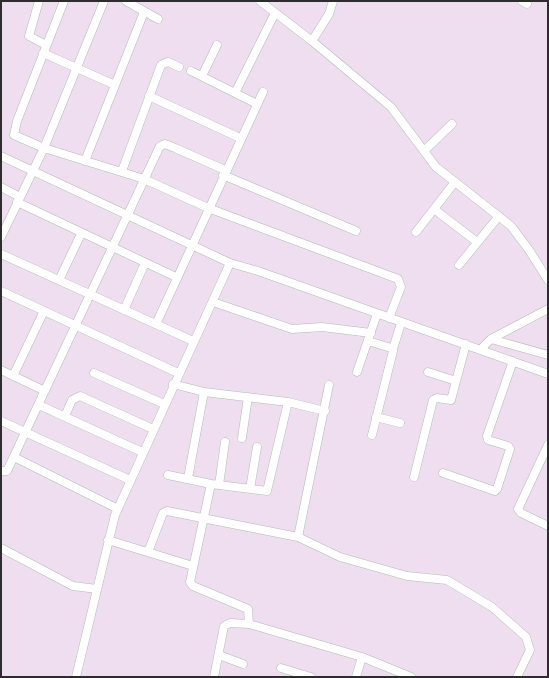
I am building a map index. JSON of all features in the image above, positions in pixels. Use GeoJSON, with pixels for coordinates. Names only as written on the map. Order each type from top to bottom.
{"type":"FeatureCollection","features":[{"type":"Feature","properties":{"kind":"street"},"geometry":{"type":"LineString","coordinates":[[39,1],[29,36],[46,45]]}},
{"type":"Feature","properties":{"kind":"street"},"geometry":{"type":"LineString","coordinates":[[64,1],[13,133],[19,138],[44,148],[144,179],[208,208],[398,279],[401,287],[389,318]]}},
{"type":"Feature","properties":{"kind":"street"},"geometry":{"type":"LineString","coordinates":[[1,236],[44,148],[104,1]]}},
{"type":"Feature","properties":{"kind":"street"},"geometry":{"type":"LineString","coordinates":[[126,1],[158,18]]}},
{"type":"Feature","properties":{"kind":"street"},"geometry":{"type":"LineString","coordinates":[[260,1],[312,41],[390,107],[436,167],[511,226],[548,280]]}},
{"type":"Feature","properties":{"kind":"street"},"geometry":{"type":"LineString","coordinates":[[312,41],[329,14],[332,1]]}},
{"type":"Feature","properties":{"kind":"street"},"geometry":{"type":"LineString","coordinates":[[85,161],[144,12]]}},
{"type":"Feature","properties":{"kind":"street"},"geometry":{"type":"LineString","coordinates":[[235,92],[275,13]]}},
{"type":"Feature","properties":{"kind":"street"},"geometry":{"type":"LineString","coordinates":[[202,76],[217,45]]}},
{"type":"Feature","properties":{"kind":"street"},"geometry":{"type":"LineString","coordinates":[[43,53],[115,85]]}},
{"type":"Feature","properties":{"kind":"street"},"geometry":{"type":"LineString","coordinates":[[122,171],[161,65],[168,62],[179,67]]}},
{"type":"Feature","properties":{"kind":"street"},"geometry":{"type":"LineString","coordinates":[[192,71],[257,104]]}},
{"type":"Feature","properties":{"kind":"street"},"geometry":{"type":"LineString","coordinates":[[156,324],[240,138],[263,92]]}},
{"type":"Feature","properties":{"kind":"street"},"geometry":{"type":"LineString","coordinates":[[149,96],[240,138]]}},
{"type":"Feature","properties":{"kind":"street"},"geometry":{"type":"LineString","coordinates":[[424,151],[452,124]]}},
{"type":"Feature","properties":{"kind":"street"},"geometry":{"type":"LineString","coordinates":[[1,471],[7,472],[160,146],[165,144],[224,173],[356,231]]}},
{"type":"Feature","properties":{"kind":"street"},"geometry":{"type":"LineString","coordinates":[[1,156],[230,263],[389,318],[401,324],[481,349],[548,374]]}},
{"type":"Feature","properties":{"kind":"street"},"geometry":{"type":"LineString","coordinates":[[416,232],[455,182]]}},
{"type":"Feature","properties":{"kind":"street"},"geometry":{"type":"LineString","coordinates":[[1,187],[81,234],[176,277]]}},
{"type":"Feature","properties":{"kind":"street"},"geometry":{"type":"LineString","coordinates":[[434,209],[477,242]]}},
{"type":"Feature","properties":{"kind":"street"},"geometry":{"type":"LineString","coordinates":[[459,265],[499,216]]}},
{"type":"Feature","properties":{"kind":"street"},"geometry":{"type":"LineString","coordinates":[[59,280],[81,234]]}},
{"type":"Feature","properties":{"kind":"street"},"geometry":{"type":"LineString","coordinates":[[1,254],[193,341]]}},
{"type":"Feature","properties":{"kind":"street"},"geometry":{"type":"LineString","coordinates":[[124,310],[146,263]]}},
{"type":"Feature","properties":{"kind":"street"},"geometry":{"type":"LineString","coordinates":[[85,677],[76,676],[108,540],[118,508],[178,373],[230,263]]}},
{"type":"Feature","properties":{"kind":"street"},"geometry":{"type":"LineString","coordinates":[[1,291],[178,373]]}},
{"type":"Feature","properties":{"kind":"street"},"geometry":{"type":"LineString","coordinates":[[213,302],[292,329],[322,327],[371,333]]}},
{"type":"Feature","properties":{"kind":"street"},"geometry":{"type":"LineString","coordinates":[[481,349],[491,339],[548,309]]}},
{"type":"Feature","properties":{"kind":"street"},"geometry":{"type":"LineString","coordinates":[[13,376],[44,311]]}},
{"type":"Feature","properties":{"kind":"street"},"geometry":{"type":"LineString","coordinates":[[357,372],[377,314]]}},
{"type":"Feature","properties":{"kind":"street"},"geometry":{"type":"LineString","coordinates":[[372,435],[401,324]]}},
{"type":"Feature","properties":{"kind":"street"},"geometry":{"type":"LineString","coordinates":[[491,339],[548,355]]}},
{"type":"Feature","properties":{"kind":"street"},"geometry":{"type":"LineString","coordinates":[[368,341],[393,349]]}},
{"type":"Feature","properties":{"kind":"street"},"geometry":{"type":"LineString","coordinates":[[414,477],[433,400],[437,398],[450,400],[466,344]]}},
{"type":"Feature","properties":{"kind":"street"},"geometry":{"type":"LineString","coordinates":[[443,474],[494,491],[498,489],[510,449],[508,446],[490,441],[487,436],[513,361]]}},
{"type":"Feature","properties":{"kind":"street"},"geometry":{"type":"LineString","coordinates":[[1,370],[45,391]]}},
{"type":"Feature","properties":{"kind":"street"},"geometry":{"type":"LineString","coordinates":[[428,372],[456,381]]}},
{"type":"Feature","properties":{"kind":"street"},"geometry":{"type":"LineString","coordinates":[[94,373],[164,404]]}},
{"type":"Feature","properties":{"kind":"street"},"geometry":{"type":"LineString","coordinates":[[173,384],[204,392],[288,402],[325,412]]}},
{"type":"Feature","properties":{"kind":"street"},"geometry":{"type":"LineString","coordinates":[[298,536],[325,412],[329,385]]}},
{"type":"Feature","properties":{"kind":"street"},"geometry":{"type":"LineString","coordinates":[[188,478],[204,392]]}},
{"type":"Feature","properties":{"kind":"street"},"geometry":{"type":"LineString","coordinates":[[65,416],[72,400],[80,396],[153,429]]}},
{"type":"Feature","properties":{"kind":"street"},"geometry":{"type":"LineString","coordinates":[[242,438],[248,397]]}},
{"type":"Feature","properties":{"kind":"street"},"geometry":{"type":"LineString","coordinates":[[168,475],[265,491],[269,488],[288,402]]}},
{"type":"Feature","properties":{"kind":"street"},"geometry":{"type":"LineString","coordinates":[[39,405],[142,452]]}},
{"type":"Feature","properties":{"kind":"street"},"geometry":{"type":"LineString","coordinates":[[376,417],[400,423]]}},
{"type":"Feature","properties":{"kind":"street"},"geometry":{"type":"LineString","coordinates":[[1,421],[130,480]]}},
{"type":"Feature","properties":{"kind":"street"},"geometry":{"type":"LineString","coordinates":[[225,442],[215,484],[204,518],[190,580],[192,585],[248,609],[249,624]]}},
{"type":"Feature","properties":{"kind":"street"},"geometry":{"type":"LineString","coordinates":[[548,445],[518,509],[521,513],[548,526]]}},
{"type":"Feature","properties":{"kind":"street"},"geometry":{"type":"LineString","coordinates":[[250,489],[257,447]]}},
{"type":"Feature","properties":{"kind":"street"},"geometry":{"type":"LineString","coordinates":[[14,457],[118,508]]}},
{"type":"Feature","properties":{"kind":"street"},"geometry":{"type":"LineString","coordinates":[[148,552],[164,512],[298,536],[340,557],[408,576],[447,580],[492,606],[517,627],[529,643],[527,657],[517,677]]}},
{"type":"Feature","properties":{"kind":"street"},"geometry":{"type":"LineString","coordinates":[[108,540],[193,566]]}},
{"type":"Feature","properties":{"kind":"street"},"geometry":{"type":"LineString","coordinates":[[1,548],[73,586],[97,589]]}},
{"type":"Feature","properties":{"kind":"street"},"geometry":{"type":"LineString","coordinates":[[214,677],[226,623],[249,624],[362,658],[411,677]]}},
{"type":"Feature","properties":{"kind":"street"},"geometry":{"type":"LineString","coordinates":[[218,656],[244,664]]}},
{"type":"Feature","properties":{"kind":"street"},"geometry":{"type":"LineString","coordinates":[[356,677],[362,658]]}},
{"type":"Feature","properties":{"kind":"street"},"geometry":{"type":"LineString","coordinates":[[281,668],[311,677]]}}]}
